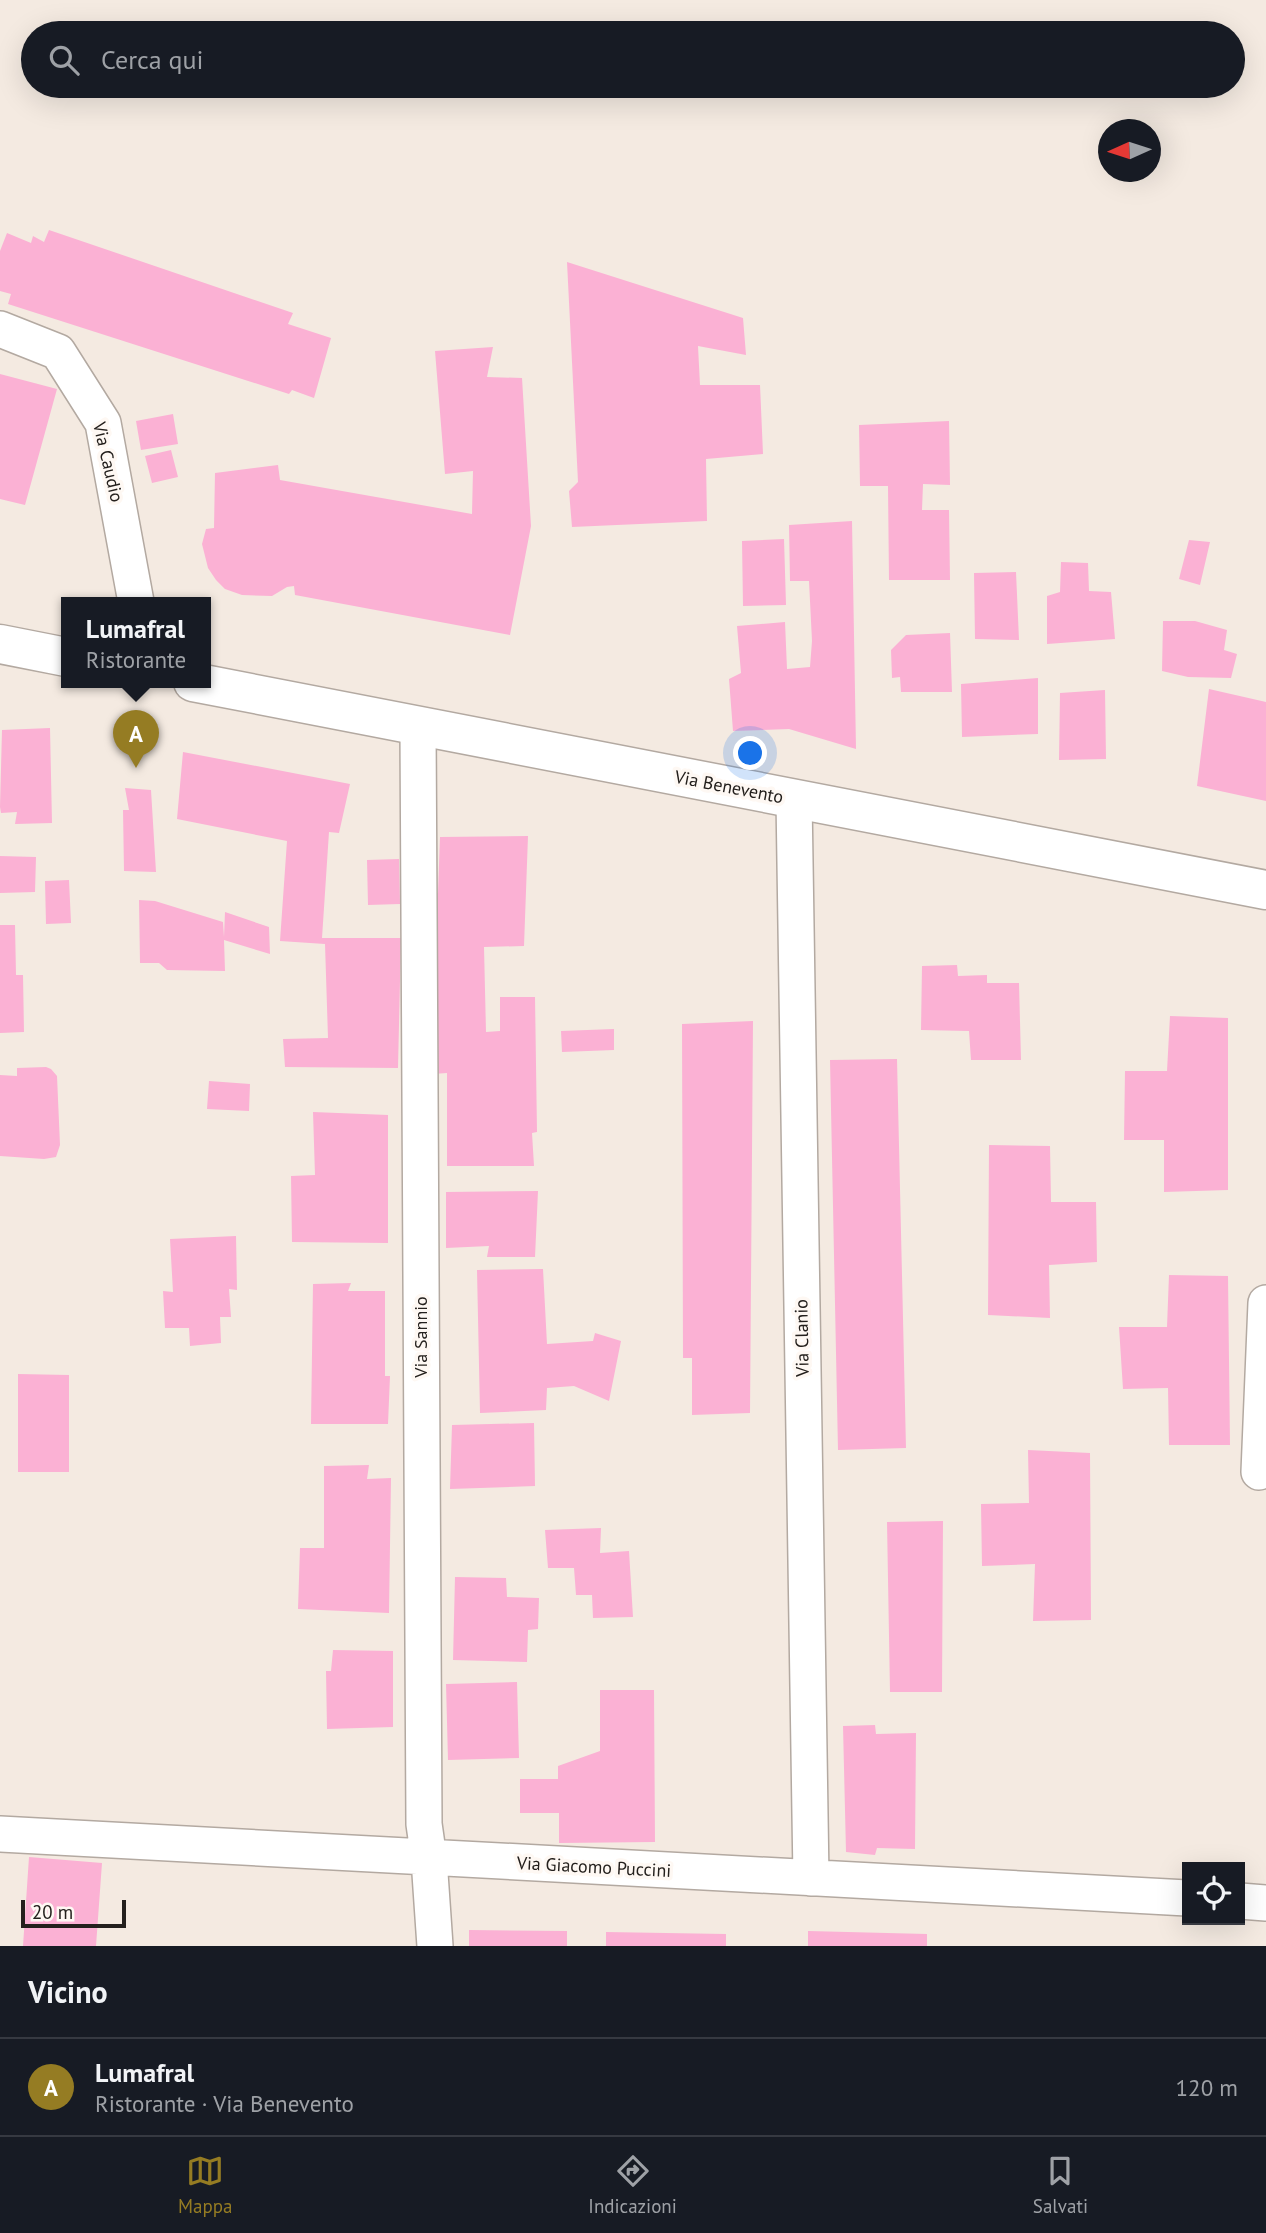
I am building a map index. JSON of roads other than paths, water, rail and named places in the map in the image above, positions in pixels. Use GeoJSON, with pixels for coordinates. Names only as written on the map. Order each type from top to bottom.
{"type":"FeatureCollection","features":[{"type":"Feature","properties":{"kind":"main road"},"geometry":{"type":"LineString","coordinates":[[0,644],[61,656]]}},
{"type":"Feature","properties":{"kind":"main road","name":"Via Benevento"},"geometry":{"type":"LineString","coordinates":[[211,686],[1266,890]]}},
{"type":"Feature","properties":{"kind":"street","name":"Via Caudio"},"geometry":{"type":"LineString","coordinates":[[0,329],[58,352],[103,423],[135,597]]}},
{"type":"Feature","properties":{"kind":"street","name":"Via Sannio"},"geometry":{"type":"LineString","coordinates":[[418,727],[424,1824],[435,1946]]}},
{"type":"Feature","properties":{"kind":"street","name":"Via Clanio"},"geometry":{"type":"LineString","coordinates":[[794,799],[811,1878]]}},
{"type":"Feature","properties":{"kind":"street"},"geometry":{"type":"LineString","coordinates":[[1259,1472],[1266,1303]]}},
{"type":"Feature","properties":{"kind":"street","name":"Via Giacomo Puccini"},"geometry":{"type":"LineString","coordinates":[[0,1834],[1182,1898]]}},
{"type":"Feature","properties":{"kind":"street"},"geometry":{"type":"LineString","coordinates":[[1245,1901],[1266,1902]]}},
{"type":"Feature","properties":{"kind":"place","name":"Lumafral"},"geometry":{"type":"Point","coordinates":[136,768]}}]}
